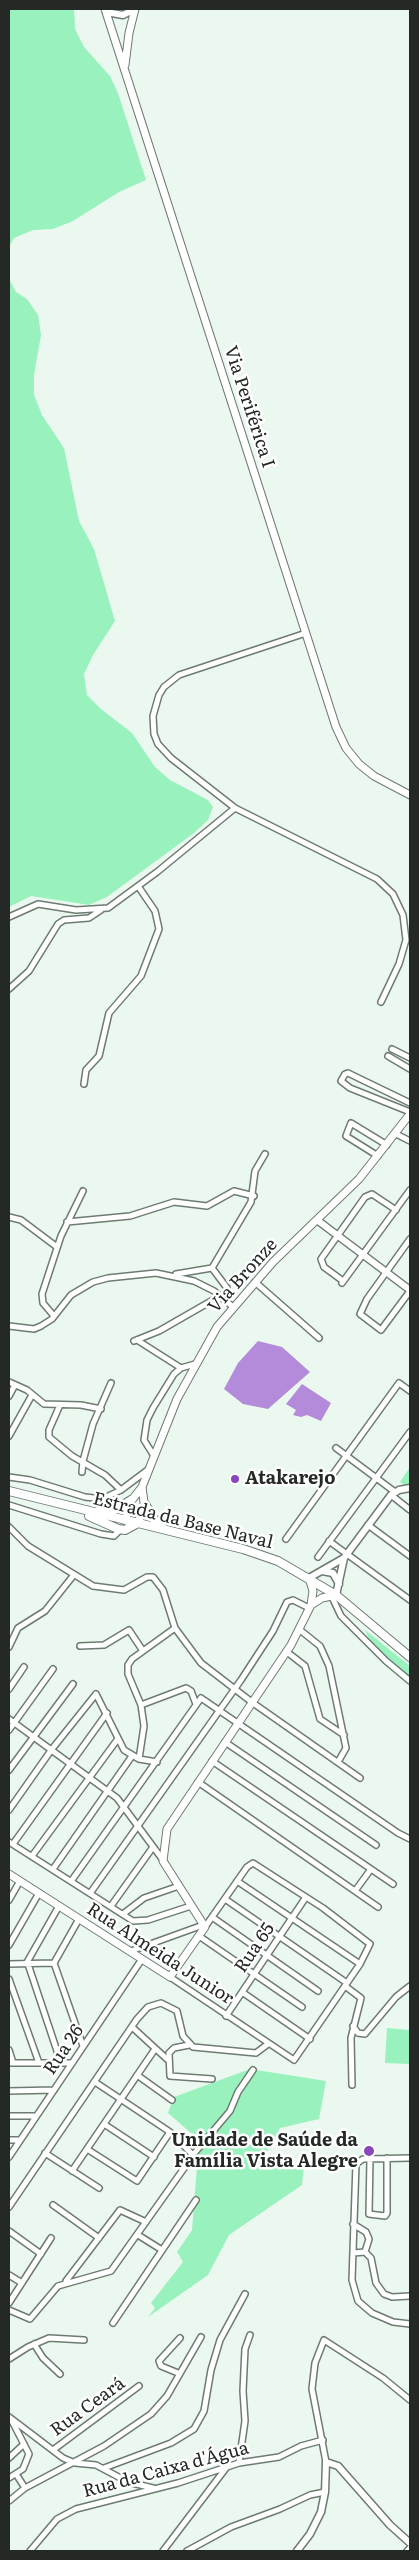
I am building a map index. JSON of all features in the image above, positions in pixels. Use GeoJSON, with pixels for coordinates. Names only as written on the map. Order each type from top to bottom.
{"type":"FeatureCollection","features":[{"type":"Feature","properties":{"kind":"main road"},"geometry":{"type":"LineString","coordinates":[[125,71],[129,33],[135,9]]}},
{"type":"Feature","properties":{"kind":"main road","name":"Via Periférica I"},"geometry":{"type":"LineString","coordinates":[[106,10],[336,727],[346,748],[367,771],[410,793]]}},
{"type":"Feature","properties":{"kind":"main road","name":"Via Bronze"},"geometry":{"type":"LineString","coordinates":[[126,1521],[126,1508],[142,1487],[177,1399],[230,1304],[255,1282],[359,1179],[396,1134],[410,1113]]}},
{"type":"Feature","properties":{"kind":"main road"},"geometry":{"type":"LineString","coordinates":[[76,1509],[110,1527],[121,1529],[136,1524],[143,1515],[145,1504],[142,1487]]}},
{"type":"Feature","properties":{"kind":"main road","name":"Estrada da Base Naval"},"geometry":{"type":"LineString","coordinates":[[9,1491],[264,1555],[309,1578],[410,1657]]}},
{"type":"Feature","properties":{"kind":"main road"},"geometry":{"type":"LineString","coordinates":[[76,1509],[111,1511],[131,1500]]}},
{"type":"Feature","properties":{"kind":"main road"},"geometry":{"type":"LineString","coordinates":[[145,1504],[155,1521],[165,1530]]}},
{"type":"Feature","properties":{"kind":"main road"},"geometry":{"type":"LineString","coordinates":[[170,1977],[204,1926],[163,1861],[169,1825],[254,1703],[300,1630],[310,1607],[312,1591],[309,1578]]}},
{"type":"Feature","properties":{"kind":"main road"},"geometry":{"type":"LineString","coordinates":[[310,1607],[333,1595]]}},
{"type":"Feature","properties":{"kind":"main road","name":"Rua Almeida Junior"},"geometry":{"type":"LineString","coordinates":[[9,1874],[170,1977]]}},
{"type":"Feature","properties":{"kind":"street"},"geometry":{"type":"LineString","coordinates":[[106,10],[123,16],[135,9]]}},
{"type":"Feature","properties":{"kind":"street"},"geometry":{"type":"LineString","coordinates":[[306,633],[188,670],[171,680],[159,695],[153,721],[154,734],[158,744],[171,758],[235,808],[377,879],[393,894],[403,915],[406,940],[399,964],[381,1002]]}},
{"type":"Feature","properties":{"kind":"street"},"geometry":{"type":"LineString","coordinates":[[9,917],[38,904],[76,910],[101,909],[114,905],[235,808]]}},
{"type":"Feature","properties":{"kind":"street"},"geometry":{"type":"LineString","coordinates":[[84,1084],[86,1070],[99,1056],[109,1013],[141,976],[156,938],[158,919],[138,886]]}},
{"type":"Feature","properties":{"kind":"street"},"geometry":{"type":"LineString","coordinates":[[9,989],[29,971],[58,924],[64,920],[89,918],[101,909]]}},
{"type":"Feature","properties":{"kind":"street"},"geometry":{"type":"LineString","coordinates":[[392,1049],[410,1058]]}},
{"type":"Feature","properties":{"kind":"street"},"geometry":{"type":"LineString","coordinates":[[388,1056],[410,1069]]}},
{"type":"Feature","properties":{"kind":"street"},"geometry":{"type":"LineString","coordinates":[[410,1103],[348,1073],[343,1077],[342,1082],[350,1088],[410,1113]]}},
{"type":"Feature","properties":{"kind":"street"},"geometry":{"type":"LineString","coordinates":[[378,1156],[346,1136],[345,1134],[352,1123],[387,1145]]}},
{"type":"Feature","properties":{"kind":"street"},"geometry":{"type":"LineString","coordinates":[[396,1134],[410,1141]]}},
{"type":"Feature","properties":{"kind":"street"},"geometry":{"type":"LineString","coordinates":[[171,1275],[212,1268],[242,1220],[254,1196],[255,1171],[265,1154]]}},
{"type":"Feature","properties":{"kind":"street"},"geometry":{"type":"LineString","coordinates":[[396,1210],[374,1195],[368,1194],[324,1254],[321,1262],[343,1282],[362,1254],[396,1210],[410,1190]]}},
{"type":"Feature","properties":{"kind":"street"},"geometry":{"type":"LineString","coordinates":[[54,1316],[43,1303],[42,1297],[57,1247],[83,1191]]}},
{"type":"Feature","properties":{"kind":"street"},"geometry":{"type":"LineString","coordinates":[[67,1222],[130,1216],[174,1202],[207,1206],[234,1191],[254,1196]]}},
{"type":"Feature","properties":{"kind":"street"},"geometry":{"type":"LineString","coordinates":[[9,1217],[21,1220],[57,1247]]}},
{"type":"Feature","properties":{"kind":"street"},"geometry":{"type":"LineString","coordinates":[[317,1220],[386,1272],[410,1291],[381,1330],[363,1317],[360,1311],[386,1272],[410,1239]]}},
{"type":"Feature","properties":{"kind":"street"},"geometry":{"type":"LineString","coordinates":[[212,1268],[228,1288],[230,1304]]}},
{"type":"Feature","properties":{"kind":"street"},"geometry":{"type":"LineString","coordinates":[[9,1326],[34,1329],[41,1326],[54,1316],[71,1295],[93,1282],[108,1278],[148,1274],[171,1275],[194,1281],[230,1304]]}},
{"type":"Feature","properties":{"kind":"street"},"geometry":{"type":"LineString","coordinates":[[255,1282],[319,1338]]}},
{"type":"Feature","properties":{"kind":"street"},"geometry":{"type":"LineString","coordinates":[[181,1368],[135,1340],[159,1332],[220,1296]]}},
{"type":"Feature","properties":{"kind":"street"},"geometry":{"type":"LineString","coordinates":[[154,1456],[145,1443],[147,1420],[159,1396],[174,1374],[181,1368],[195,1364]]}},
{"type":"Feature","properties":{"kind":"street"},"geometry":{"type":"LineString","coordinates":[[9,1382],[44,1404],[81,1405],[101,1409]]}},
{"type":"Feature","properties":{"kind":"street"},"geometry":{"type":"LineString","coordinates":[[82,1472],[83,1461],[94,1424],[111,1383]]}},
{"type":"Feature","properties":{"kind":"street"},"geometry":{"type":"LineString","coordinates":[[286,1538],[348,1456],[399,1383],[410,1391]]}},
{"type":"Feature","properties":{"kind":"street"},"geometry":{"type":"LineString","coordinates":[[9,1396],[15,1385]]}},
{"type":"Feature","properties":{"kind":"street"},"geometry":{"type":"LineString","coordinates":[[9,1436],[32,1395]]}},
{"type":"Feature","properties":{"kind":"street"},"geometry":{"type":"LineString","coordinates":[[60,1405],[48,1435],[69,1454],[94,1468],[121,1490]]}},
{"type":"Feature","properties":{"kind":"street"},"geometry":{"type":"LineString","coordinates":[[318,1557],[410,1432]]}},
{"type":"Feature","properties":{"kind":"street"},"geometry":{"type":"LineString","coordinates":[[336,1448],[376,1478],[410,1510]]}},
{"type":"Feature","properties":{"kind":"street"},"geometry":{"type":"LineString","coordinates":[[9,1477],[30,1480],[92,1498],[106,1498],[121,1490],[150,1469]]}},
{"type":"Feature","properties":{"kind":"street"},"geometry":{"type":"LineString","coordinates":[[410,1488],[393,1494],[368,1525],[346,1556],[339,1584],[333,1595],[339,1614],[386,1661],[410,1681]]}},
{"type":"Feature","properties":{"kind":"street"},"geometry":{"type":"LineString","coordinates":[[9,1504],[101,1534],[114,1536],[121,1529]]}},
{"type":"Feature","properties":{"kind":"street"},"geometry":{"type":"LineString","coordinates":[[368,1525],[410,1556]]}},
{"type":"Feature","properties":{"kind":"street"},"geometry":{"type":"LineString","coordinates":[[9,1527],[28,1546],[73,1576],[93,1586],[118,1590],[130,1587],[147,1577],[153,1577],[163,1590],[175,1628],[201,1663],[360,1778]]}},
{"type":"Feature","properties":{"kind":"street"},"geometry":{"type":"LineString","coordinates":[[329,1541],[346,1556],[410,1600]]}},
{"type":"Feature","properties":{"kind":"street"},"geometry":{"type":"LineString","coordinates":[[309,1578],[346,1556]]}},
{"type":"Feature","properties":{"kind":"street"},"geometry":{"type":"LineString","coordinates":[[318,1572],[326,1571],[332,1573],[339,1584]]}},
{"type":"Feature","properties":{"kind":"street"},"geometry":{"type":"LineString","coordinates":[[9,1646],[18,1628],[45,1611],[73,1576]]}},
{"type":"Feature","properties":{"kind":"street"},"geometry":{"type":"LineString","coordinates":[[91,1892],[235,1689],[273,1630],[287,1602],[293,1600],[310,1607]]}},
{"type":"Feature","properties":{"kind":"street"},"geometry":{"type":"LineString","coordinates":[[139,1759],[144,1736],[141,1705],[128,1670],[130,1661],[175,1628]]}},
{"type":"Feature","properties":{"kind":"street"},"geometry":{"type":"LineString","coordinates":[[80,1646],[104,1645],[127,1630],[130,1631],[143,1651]]}},
{"type":"Feature","properties":{"kind":"street"},"geometry":{"type":"LineString","coordinates":[[300,1630],[316,1642],[326,1656],[346,1749],[338,1762]]}},
{"type":"Feature","properties":{"kind":"street"},"geometry":{"type":"LineString","coordinates":[[287,1652],[306,1666],[320,1719],[344,1735]]}},
{"type":"Feature","properties":{"kind":"street"},"geometry":{"type":"LineString","coordinates":[[9,1689],[24,1667]]}},
{"type":"Feature","properties":{"kind":"street"},"geometry":{"type":"LineString","coordinates":[[9,1730],[53,1669]]}},
{"type":"Feature","properties":{"kind":"street"},"geometry":{"type":"LineString","coordinates":[[9,1770],[73,1684]]}},
{"type":"Feature","properties":{"kind":"street"},"geometry":{"type":"LineString","coordinates":[[141,1705],[186,1688],[190,1691],[196,1704]]}},
{"type":"Feature","properties":{"kind":"street"},"geometry":{"type":"LineString","coordinates":[[9,1810],[52,1749],[95,1694],[99,1696],[117,1740],[124,1750],[139,1759],[156,1762]]}},
{"type":"Feature","properties":{"kind":"street"},"geometry":{"type":"LineString","coordinates":[[72,1880],[202,1698],[398,1833],[410,1839]]}},
{"type":"Feature","properties":{"kind":"street"},"geometry":{"type":"LineString","coordinates":[[107,1713],[11,1843],[133,1920],[141,1921],[192,1906]]}},
{"type":"Feature","properties":{"kind":"street"},"geometry":{"type":"LineString","coordinates":[[9,1719],[107,1790],[125,1807],[163,1861]]}},
{"type":"Feature","properties":{"kind":"street"},"geometry":{"type":"LineString","coordinates":[[32,1856],[117,1740]]}},
{"type":"Feature","properties":{"kind":"street"},"geometry":{"type":"LineString","coordinates":[[226,1742],[376,1845]]}},
{"type":"Feature","properties":{"kind":"street"},"geometry":{"type":"LineString","coordinates":[[53,1869],[132,1756]]}},
{"type":"Feature","properties":{"kind":"street"},"geometry":{"type":"LineString","coordinates":[[212,1761],[393,1884]]}},
{"type":"Feature","properties":{"kind":"street"},"geometry":{"type":"LineString","coordinates":[[198,1782],[378,1907]]}},
{"type":"Feature","properties":{"kind":"street"},"geometry":{"type":"LineString","coordinates":[[154,1848],[165,1848]]}},
{"type":"Feature","properties":{"kind":"street"},"geometry":{"type":"LineString","coordinates":[[111,1906],[154,1848]]}},
{"type":"Feature","properties":{"kind":"street"},"geometry":{"type":"LineString","coordinates":[[131,1951],[204,1926],[251,1863],[259,1865],[306,1896],[369,1942],[370,1948],[310,2038],[242,1992]]}},
{"type":"Feature","properties":{"kind":"street"},"geometry":{"type":"LineString","coordinates":[[355,1891],[371,1869]]}},
{"type":"Feature","properties":{"kind":"street"},"geometry":{"type":"LineString","coordinates":[[9,1900],[20,1881]]}},
{"type":"Feature","properties":{"kind":"street"},"geometry":{"type":"LineString","coordinates":[[238,1881],[360,1964]]}},
{"type":"Feature","properties":{"kind":"street"},"geometry":{"type":"LineString","coordinates":[[123,1914],[144,1898],[179,1886]]}},
{"type":"Feature","properties":{"kind":"street"},"geometry":{"type":"LineString","coordinates":[[9,1945],[39,1893]]}},
{"type":"Feature","properties":{"kind":"street","name":"Rua 65"},"geometry":{"type":"LineString","coordinates":[[226,2016],[306,1896]]}},
{"type":"Feature","properties":{"kind":"street"},"geometry":{"type":"LineString","coordinates":[[225,1899],[346,1984],[361,1998],[350,2042],[352,2085]]}},
{"type":"Feature","properties":{"kind":"street"},"geometry":{"type":"LineString","coordinates":[[59,1906],[27,1964],[61,2063]]}},
{"type":"Feature","properties":{"kind":"street"},"geometry":{"type":"LineString","coordinates":[[212,1917],[318,1991]]}},
{"type":"Feature","properties":{"kind":"street"},"geometry":{"type":"LineString","coordinates":[[79,1919],[54,1963],[83,2046]]}},
{"type":"Feature","properties":{"kind":"street"},"geometry":{"type":"LineString","coordinates":[[199,1936],[302,2007]]}},
{"type":"Feature","properties":{"kind":"street","name":"Rua 26"},"geometry":{"type":"LineString","coordinates":[[9,2157],[142,1959]]}},
{"type":"Feature","properties":{"kind":"street"},"geometry":{"type":"LineString","coordinates":[[9,1964],[54,1963]]}},
{"type":"Feature","properties":{"kind":"street","name":"Rua Almeida Junior"},"geometry":{"type":"LineString","coordinates":[[170,1977],[288,2058],[295,2060],[310,2038]]}},
{"type":"Feature","properties":{"kind":"street"},"geometry":{"type":"LineString","coordinates":[[9,1979],[39,2063]]}},
{"type":"Feature","properties":{"kind":"street"},"geometry":{"type":"LineString","coordinates":[[353,2026],[358,2033],[365,2034],[396,1996],[410,1986]]}},
{"type":"Feature","properties":{"kind":"street"},"geometry":{"type":"LineString","coordinates":[[9,2207],[132,2027],[148,2007],[156,2003],[165,2004],[177,2011],[183,2036],[189,2045]]}},
{"type":"Feature","properties":{"kind":"street"},"geometry":{"type":"LineString","coordinates":[[132,2027],[168,2060]]}},
{"type":"Feature","properties":{"kind":"street"},"geometry":{"type":"LineString","coordinates":[[212,2079],[171,2077],[168,2060],[169,2053],[174,2048],[189,2045],[202,2049],[256,2053],[268,2044]]}},
{"type":"Feature","properties":{"kind":"street"},"geometry":{"type":"LineString","coordinates":[[72,2171],[155,2049]]}},
{"type":"Feature","properties":{"kind":"street"},"geometry":{"type":"LineString","coordinates":[[9,2050],[11,2063],[72,2063]]}},
{"type":"Feature","properties":{"kind":"street"},"geometry":{"type":"LineString","coordinates":[[9,2310],[29,2319],[36,2314],[53,2290],[66,2282],[111,2271],[189,2163],[192,2156],[230,2110],[238,2092],[253,2070]]}},
{"type":"Feature","properties":{"kind":"street"},"geometry":{"type":"LineString","coordinates":[[137,2075],[172,2100]]}},
{"type":"Feature","properties":{"kind":"street"},"geometry":{"type":"LineString","coordinates":[[95,2082],[170,2132],[192,2156]]}},
{"type":"Feature","properties":{"kind":"street"},"geometry":{"type":"LineString","coordinates":[[9,2091],[54,2090]]}},
{"type":"Feature","properties":{"kind":"street"},"geometry":{"type":"LineString","coordinates":[[9,2116],[36,2116]]}},
{"type":"Feature","properties":{"kind":"street"},"geometry":{"type":"LineString","coordinates":[[104,2124],[154,2158]]}},
{"type":"Feature","properties":{"kind":"street"},"geometry":{"type":"LineString","coordinates":[[87,2149],[137,2181],[170,2132]]}},
{"type":"Feature","properties":{"kind":"street"},"geometry":{"type":"LineString","coordinates":[[9,2140],[20,2140]]}},
{"type":"Feature","properties":{"kind":"street"},"geometry":{"type":"LineString","coordinates":[[46,2153],[99,2188]]}},
{"type":"Feature","properties":{"kind":"street"},"geometry":{"type":"LineString","coordinates":[[410,2158],[370,2158],[358,2161],[355,2167],[353,2224],[353,2289],[361,2305],[382,2318],[393,2322],[410,2324]]}},
{"type":"Feature","properties":{"kind":"street"},"geometry":{"type":"LineString","coordinates":[[370,2158],[369,2214],[385,2216],[387,2213],[387,2158]]}},
{"type":"Feature","properties":{"kind":"street"},"geometry":{"type":"LineString","coordinates":[[113,2324],[196,2200]]}},
{"type":"Feature","properties":{"kind":"street"},"geometry":{"type":"LineString","coordinates":[[53,2205],[99,2238]]}},
{"type":"Feature","properties":{"kind":"street"},"geometry":{"type":"LineString","coordinates":[[66,2282],[120,2210],[146,2222]]}},
{"type":"Feature","properties":{"kind":"street"},"geometry":{"type":"LineString","coordinates":[[353,2224],[366,2232],[369,2239],[365,2252]]}},
{"type":"Feature","properties":{"kind":"street"},"geometry":{"type":"LineString","coordinates":[[9,2231],[41,2254]]}},
{"type":"Feature","properties":{"kind":"street"},"geometry":{"type":"LineString","coordinates":[[138,2235],[162,2250]]}},
{"type":"Feature","properties":{"kind":"street"},"geometry":{"type":"LineString","coordinates":[[9,2303],[51,2238]]}},
{"type":"Feature","properties":{"kind":"street"},"geometry":{"type":"LineString","coordinates":[[353,2253],[365,2252]]}},
{"type":"Feature","properties":{"kind":"street"},"geometry":{"type":"LineString","coordinates":[[365,2252],[374,2264],[376,2283],[381,2292],[392,2297],[410,2296]]}},
{"type":"Feature","properties":{"kind":"street"},"geometry":{"type":"LineString","coordinates":[[9,2274],[22,2283]]}},
{"type":"Feature","properties":{"kind":"street"},"geometry":{"type":"LineString","coordinates":[[104,2468],[171,2443],[194,2429],[204,2411],[211,2370],[220,2340],[244,2294]]}},
{"type":"Feature","properties":{"kind":"street"},"geometry":{"type":"LineString","coordinates":[[239,2463],[246,2421],[243,2392],[244,2349],[250,2335]]}},
{"type":"Feature","properties":{"kind":"street"},"geometry":{"type":"LineString","coordinates":[[9,2359],[34,2344],[52,2337],[84,2340]]}},
{"type":"Feature","properties":{"kind":"street"},"geometry":{"type":"LineString","coordinates":[[9,2501],[25,2488],[75,2463],[151,2414],[167,2396],[178,2373],[201,2337]]}},
{"type":"Feature","properties":{"kind":"street"},"geometry":{"type":"LineString","coordinates":[[178,2373],[160,2364],[167,2350],[180,2338]]}},
{"type":"Feature","properties":{"kind":"street"},"geometry":{"type":"LineString","coordinates":[[297,2551],[316,2523],[325,2492],[326,2462],[323,2440],[312,2399],[312,2383],[317,2357],[324,2340],[383,2378],[410,2399]]}},
{"type":"Feature","properties":{"kind":"street"},"geometry":{"type":"LineString","coordinates":[[34,2344],[43,2358],[60,2374]]}},
{"type":"Feature","properties":{"kind":"street","name":"Rua Ceará"},"geometry":{"type":"LineString","coordinates":[[53,2450],[139,2386]]}},
{"type":"Feature","properties":{"kind":"street"},"geometry":{"type":"LineString","coordinates":[[10,2418],[63,2458],[75,2463],[86,2462],[104,2468],[136,2485],[157,2488]]}},
{"type":"Feature","properties":{"kind":"street"},"geometry":{"type":"LineString","coordinates":[[9,2478],[23,2469],[28,2460],[24,2444],[10,2418]]}},
{"type":"Feature","properties":{"kind":"street","name":"Rua da Caixa d'Água"},"geometry":{"type":"LineString","coordinates":[[30,2551],[49,2527],[64,2514],[92,2504],[157,2488],[239,2463],[278,2457],[301,2446],[323,2440]]}},
{"type":"Feature","properties":{"kind":"street"},"geometry":{"type":"LineString","coordinates":[[9,2458],[24,2444]]}},
{"type":"Feature","properties":{"kind":"street"},"geometry":{"type":"LineString","coordinates":[[9,2448],[15,2451]]}},
{"type":"Feature","properties":{"kind":"street"},"geometry":{"type":"LineString","coordinates":[[326,2462],[338,2466],[390,2525],[410,2543]]}},
{"type":"Feature","properties":{"kind":"street"},"geometry":{"type":"LineString","coordinates":[[163,2551],[226,2468]]}},
{"type":"Feature","properties":{"kind":"street"},"geometry":{"type":"LineString","coordinates":[[16,2474],[25,2488]]}},
{"type":"Feature","properties":{"kind":"street"},"geometry":{"type":"LineString","coordinates":[[187,2551],[231,2527],[280,2509],[310,2495],[325,2492]]}},
{"type":"Feature","properties":{"kind":"street"},"geometry":{"type":"LineString","coordinates":[[407,2551],[410,2548]]}},
{"type":"Feature","properties":{"kind":"green space"},"geometry":{"type":"Polygon","coordinates":[[[9,9],[74,9],[75,29],[84,47],[110,76],[118,93],[146,180],[119,192],[73,221],[53,229],[33,230],[14,238],[9,247],[9,9]]]}},
{"type":"Feature","properties":{"kind":"green space"},"geometry":{"type":"Polygon","coordinates":[[[9,279],[16,292],[27,299],[38,315],[41,335],[34,375],[34,395],[42,415],[64,448],[79,521],[94,549],[115,621],[93,655],[84,674],[87,695],[101,709],[132,733],[155,767],[170,780],[208,800],[213,807],[208,820],[194,833],[107,897],[89,905],[31,896],[9,907],[9,279]]]}},
{"type":"Feature","properties":{"kind":"green space"},"geometry":{"type":"Polygon","coordinates":[[[410,1467],[410,1485],[405,1486],[400,1482],[410,1467]]]}},
{"type":"Feature","properties":{"kind":"green space"},"geometry":{"type":"Polygon","coordinates":[[[365,1630],[410,1666],[410,1678],[373,1648],[365,1630]]]}},
{"type":"Feature","properties":{"kind":"green space"},"geometry":{"type":"Polygon","coordinates":[[[387,2028],[410,2030],[410,2064],[385,2063],[387,2028]]]}},
{"type":"Feature","properties":{"kind":"green space"},"geometry":{"type":"Polygon","coordinates":[[[250,2069],[326,2081],[319,2119],[280,2128],[265,2155],[275,2167],[304,2164],[302,2185],[229,2235],[208,2275],[148,2317],[155,2308],[151,2303],[183,2262],[177,2252],[192,2230],[199,2140],[168,2113],[174,2097],[250,2069]]]}},
{"type":"Feature","properties":{"kind":"shaded area"},"geometry":{"type":"Polygon","coordinates":[[[258,1341],[282,1347],[310,1372],[268,1409],[243,1404],[224,1389],[238,1363],[258,1341]]]}},
{"type":"Feature","properties":{"kind":"shaded area"},"geometry":{"type":"Polygon","coordinates":[[[302,1384],[331,1403],[321,1421],[307,1415],[301,1417],[293,1415],[296,1410],[286,1404],[302,1384]]]}},
{"type":"Feature","properties":{"kind":"place","name":"Atakarejo"},"geometry":{"type":"Point","coordinates":[235,1479]}},
{"type":"Feature","properties":{"kind":"place","name":"Unidade de Saúde da Família Vista Alegre"},"geometry":{"type":"Point","coordinates":[369,2151]}}]}
